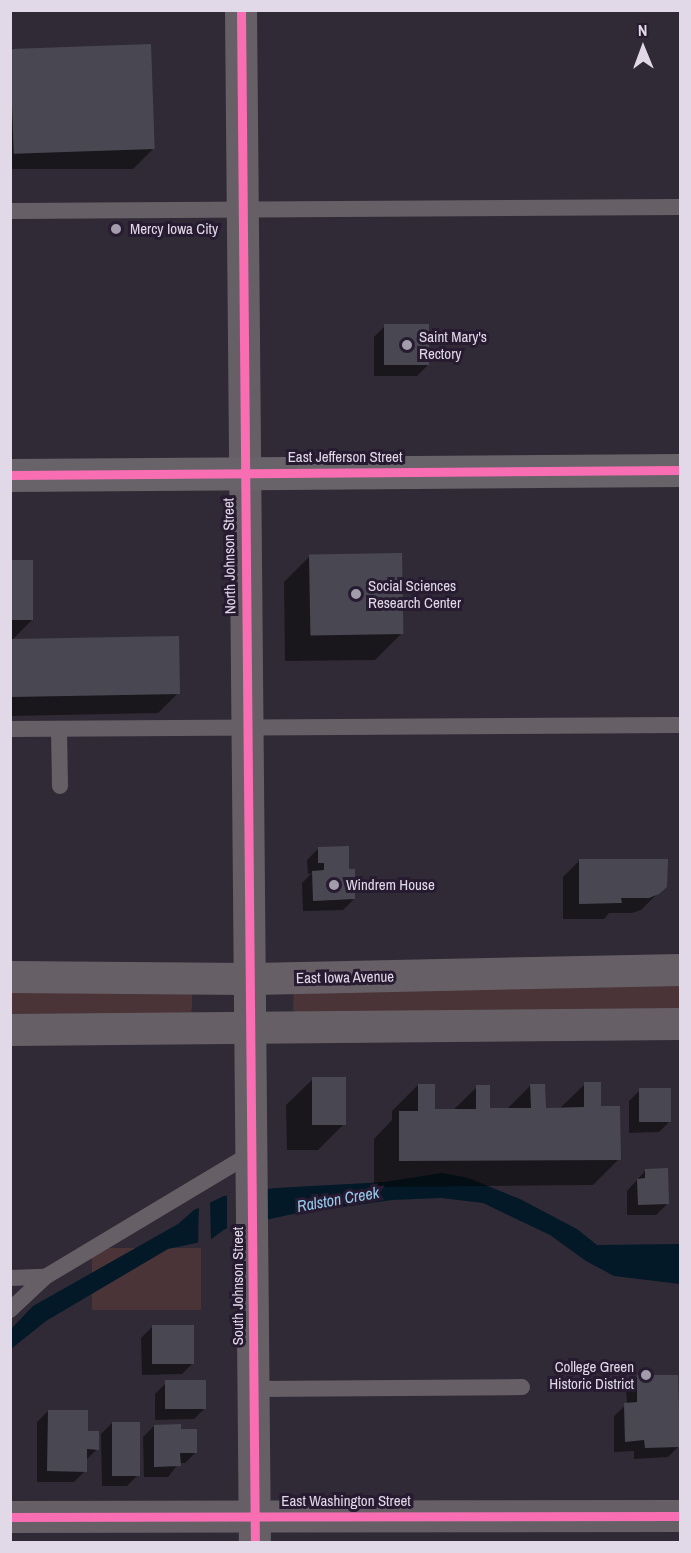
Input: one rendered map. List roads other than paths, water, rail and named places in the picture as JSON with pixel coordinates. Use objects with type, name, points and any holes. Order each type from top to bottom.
[{"type":"main road","name":"East Jefferson Street","points":[[10,475],[681,470]]},
{"type":"street","name":"North Johnson Street","points":[[241,10],[250,1029]]},
{"type":"street","name":"East Iowa Avenue","points":[[10,977],[249,979],[681,970]]},
{"type":"street","points":[[10,1030],[681,1024]]},
{"type":"street","name":"South Johnson Street","points":[[250,1029],[254,1529]]},
{"type":"street","name":"East Washington Street","points":[[10,1516],[254,1529],[681,1516]]},
{"type":"lane","points":[[10,211],[681,207]]},
{"type":"lane","points":[[10,729],[681,725]]},
{"type":"lane","points":[[59,729],[60,786]]},
{"type":"lane","points":[[10,1310],[45,1277],[252,1169]]},
{"type":"lane","points":[[10,1278],[45,1277]]},
{"type":"lane","points":[[254,1389],[522,1388]]},
{"type":"water","name":"Ralston Creek","points":[[442,1173],[468,1178],[520,1199],[577,1229],[597,1245],[680,1244],[680,1284],[614,1276],[586,1261],[550,1235],[483,1203],[441,1198],[392,1200],[293,1214],[225,1229],[210,1240],[168,1249],[46,1321],[11,1349],[11,1329],[33,1306],[178,1224],[194,1210],[224,1196],[275,1188],[385,1182]]},
{"type":"place","name":"Mercy Iowa City","points":[[116,229]]},
{"type":"place","name":"Saint Mary's Rectory","points":[[407,345]]},
{"type":"place","name":"Social Sciences Research Center","points":[[356,594]]},
{"type":"place","name":"Windrem House","points":[[334,885]]},
{"type":"place","name":"College Green Historic District","points":[[646,1375]]}]
